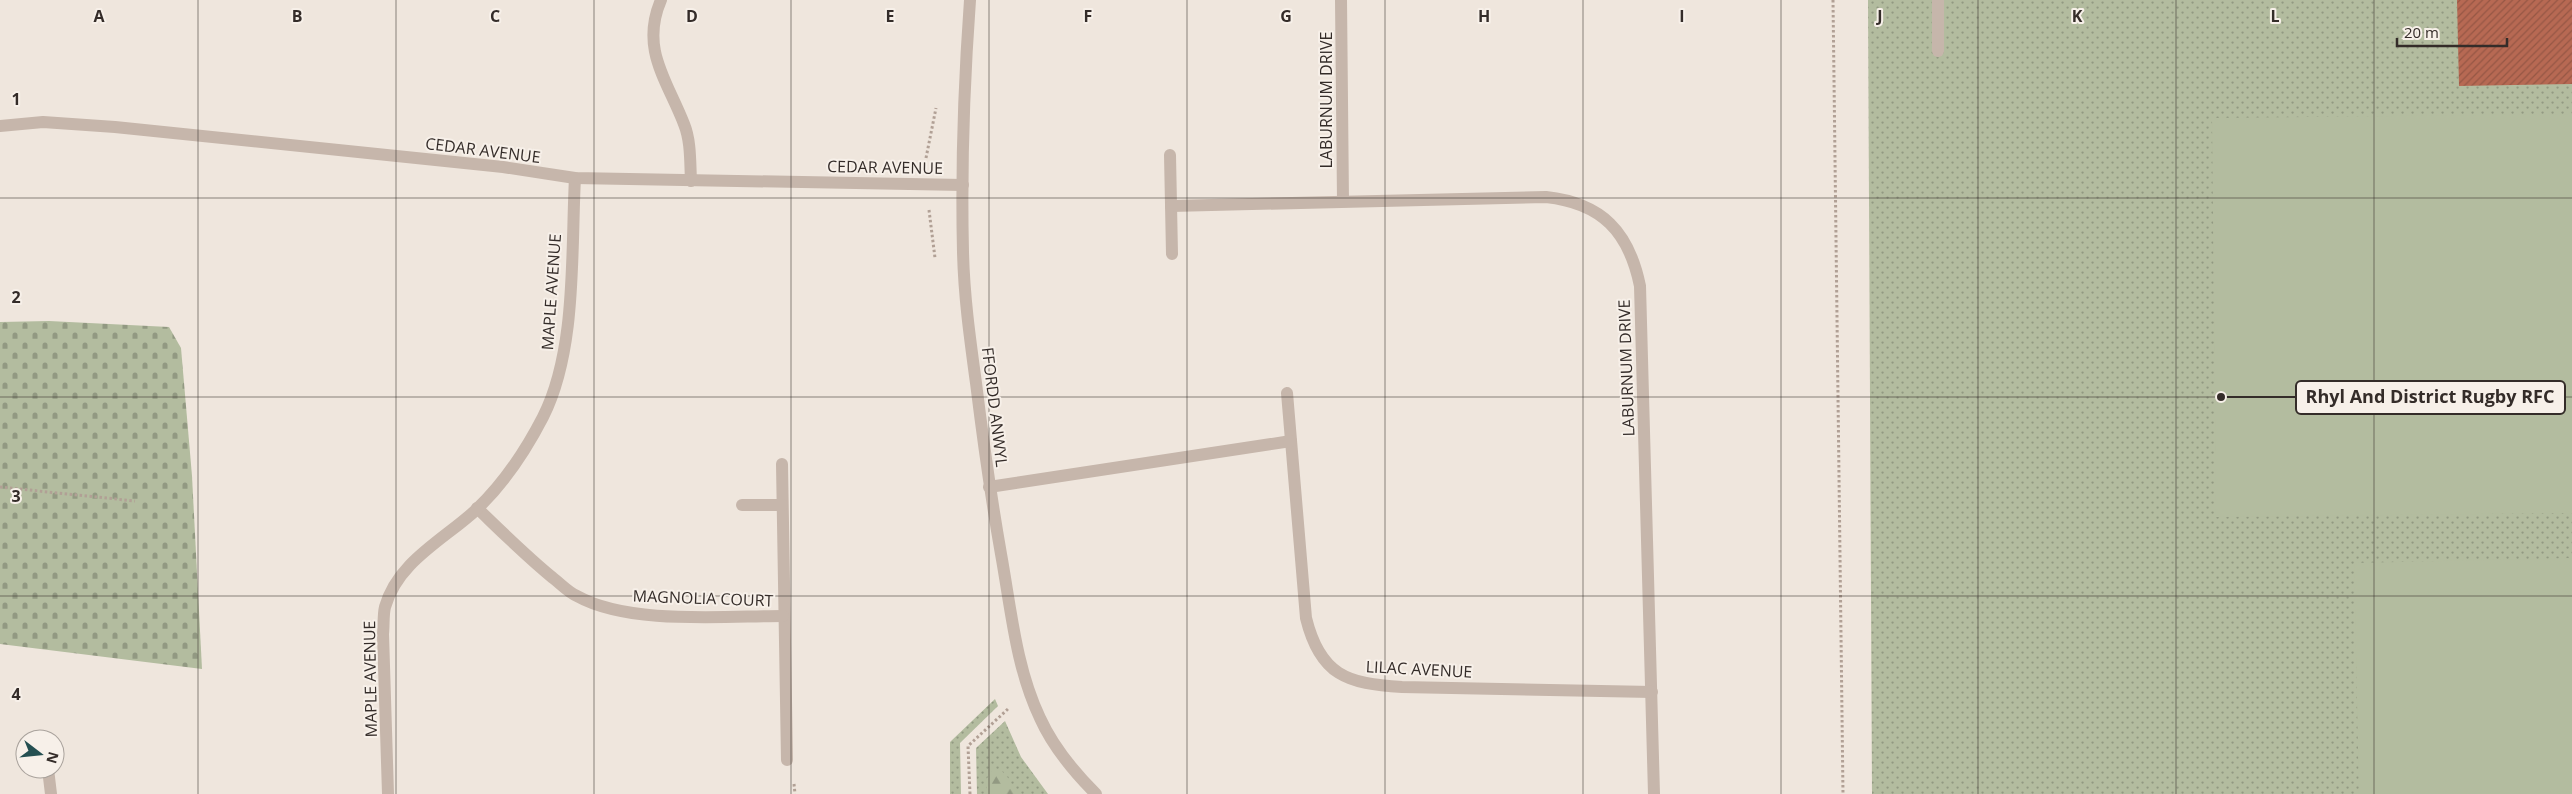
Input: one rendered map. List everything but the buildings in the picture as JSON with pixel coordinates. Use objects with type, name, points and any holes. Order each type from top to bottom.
[{"type":"street","points":[[661,0],[656,12],[653,44],[664,81],[685,124],[689,142],[691,181]]},
{"type":"street","name":"FFORDD ANWYL","points":[[970,0],[965,70],[963,252],[967,312],[989,487],[1017,644],[1029,691],[1040,719],[1058,750],[1081,780],[1096,794]]},
{"type":"street","name":"LABURNUM DRIVE","points":[[1341,0],[1343,201]]},
{"type":"street","points":[[1938,0],[1938,51]]},
{"type":"street","name":"CEDAR AVENUE","points":[[0,126],[43,122],[115,127],[503,167],[575,178],[963,185]]},
{"type":"street","points":[[1170,155],[1172,254]]},
{"type":"street","name":"MAPLE AVENUE","points":[[388,794],[383,634],[385,608],[393,588],[421,554],[477,508],[515,466],[544,416],[555,390],[567,337],[575,178]]},
{"type":"street","name":"LABURNUM DRIVE","points":[[1170,206],[1546,197],[1565,199],[1597,212],[1621,236],[1631,252],[1640,286],[1654,794]]},
{"type":"street","name":"LILAC AVENUE","points":[[1287,393],[1306,618],[1312,639],[1322,658],[1344,677],[1369,685],[1402,687],[1652,692]]},
{"type":"street","points":[[989,487],[1291,442]]},
{"type":"street","name":"MAGNOLIA COURT","points":[[782,464],[783,616],[787,760]]},
{"type":"street","points":[[742,505],[782,505]]},
{"type":"street","name":"MAGNOLIA COURT","points":[[477,508],[556,580],[576,596],[596,605],[620,612],[651,616],[783,616]]},
{"type":"street","points":[[49,779],[51,794]]},
{"type":"path","points":[[1833,0],[1843,794]]},
{"type":"path","points":[[921,183],[936,101]]},
{"type":"path","points":[[0,487],[135,501]]},
{"type":"path","points":[[970,794],[968,746],[1029,691]]},
{"type":"green space","points":[[1868,0],[2572,0],[2572,794],[1872,794]]},
{"type":"green space","points":[[2572,114],[2572,513],[2216,517],[2212,118]]},
{"type":"green space","points":[[49,321],[169,327],[181,348],[192,476],[202,669],[0,644],[0,322]]},
{"type":"green space","points":[[2572,558],[2572,794],[2359,794],[2354,563]]},
{"type":"green space","points":[[995,699],[998,706],[960,743],[961,794],[950,794],[950,742]]},
{"type":"green space","points":[[1005,721],[1021,757],[1048,794],[977,794],[976,748]]},
{"type":"green space","points":[[993,769],[1000,769],[1009,779],[1011,790],[1021,794],[987,794],[986,780]]},
{"type":"place","name":"Rhyl And District Rugby RFC","points":[[2221,397]]}]
